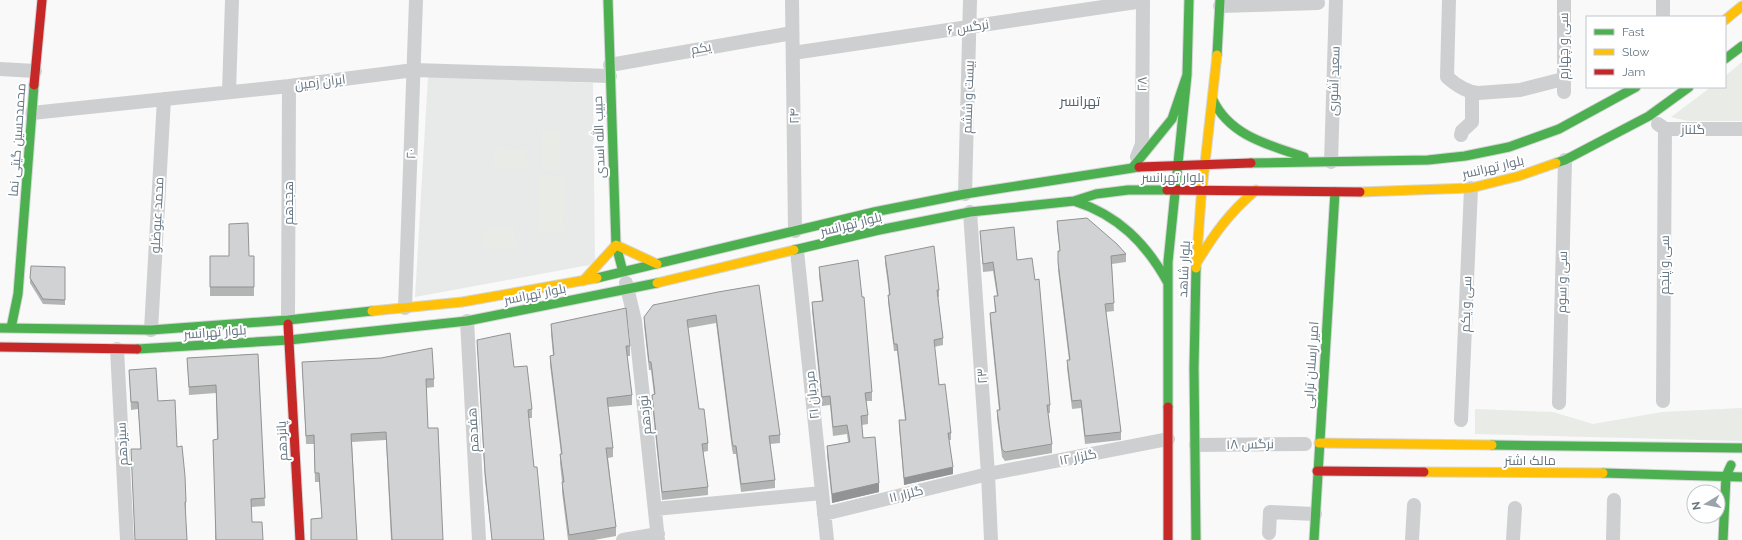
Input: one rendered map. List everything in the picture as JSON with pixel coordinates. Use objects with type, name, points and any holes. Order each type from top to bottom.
[{"type":"main road","name":"محمدحسین گیتی نما","points":[[11,328],[18,294],[35,71],[42,0]]},
{"type":"main road","name":"حبیب الله اسدی","points":[[608,0],[616,245],[623,272]]},
{"type":"main road","name":"بلوار شاهد","points":[[1168,540],[1168,283],[1172,262],[1176,190],[1187,75],[1189,0]]},
{"type":"main road","name":"بلوار شاهد","points":[[1196,540],[1193,264],[1213,100],[1220,3]]},
{"type":"main road","points":[[1726,19],[1742,6]]},
{"type":"main road","points":[[1726,58],[1742,46]]},
{"type":"main road","points":[[1133,166],[1172,119],[1187,75]]},
{"type":"main road","name":"بلوار تهرانسر","points":[[0,328],[151,330],[288,320],[462,302],[602,277],[874,212],[965,194],[1133,166],[1315,161],[1428,160],[1465,156],[1509,147],[1559,129],[1634,88]]},
{"type":"main road","name":"بلوار تهرانسر","points":[[0,347],[152,349],[289,340],[467,320],[646,286],[797,251],[879,230],[970,212],[1074,201],[1096,194],[1128,190],[1380,192],[1471,188],[1519,176],[1565,160],[1649,116],[1688,88]]},
{"type":"main road","points":[[1213,100],[1223,118],[1254,139],[1315,161]]},
{"type":"main road","points":[[1193,264],[1213,235],[1242,202],[1256,190]]},
{"type":"main road","name":"امیر ارسلان ترابی","points":[[1314,540],[1335,192]]},
{"type":"main road","points":[[1074,201],[1089,205],[1102,212],[1128,231],[1152,256],[1168,283]]},
{"type":"main road","points":[[583,281],[616,245],[657,264]]},
{"type":"main road","points":[[641,268],[635,274],[636,280],[639,284],[646,286]]},
{"type":"main road","points":[[602,277],[613,280],[615,286],[613,290],[605,294]]},
{"type":"main road","name":"پانزدهم","points":[[288,320],[300,540]]},
{"type":"main road","name":"مالک اشتر","points":[[1319,443],[1740,448]]},
{"type":"main road","points":[[1740,448],[1742,459]]},
{"type":"main road","points":[[1724,540],[1726,476],[1740,448]]},
{"type":"main road","name":"مالک اشتر","points":[[1318,471],[1616,473],[1742,477]]},
{"type":"street","points":[[228,92],[232,0]]},
{"type":"street","name":"۲۰","points":[[405,308],[416,0]]},
{"type":"street","name":"۲۴","points":[[792,0],[795,231]]},
{"type":"street","name":"بیست و ششم","points":[[965,194],[970,0]]},
{"type":"street","name":"نرگس ۶","points":[[793,53],[1143,0]]},
{"type":"street","name":"۲۸","points":[[1133,166],[1142,144],[1143,0]]},
{"type":"street","name":"سعید آشوری","points":[[1331,162],[1336,0]]},
{"type":"street","points":[[1450,0],[1447,77],[1472,92],[1472,122],[1462,131],[1461,135]]},
{"type":"street","name":"سی و چهارم","points":[[1472,92],[1478,93],[1563,86],[1564,0]]},
{"type":"street","points":[[1663,0],[1663,16]]},
{"type":"street","points":[[1220,3],[1318,3]]},
{"type":"street","name":"یکم","points":[[610,70],[792,33]]},
{"type":"street","points":[[0,69],[35,71]]},
{"type":"street","name":"ایران زمین","points":[[32,113],[289,86],[414,70],[610,70]]},
{"type":"street","name":"هجدهم","points":[[288,320],[289,86]]},
{"type":"street","name":"محمد عیوضلو","points":[[151,330],[164,99]]},
{"type":"street","name":"گلناز","points":[[1649,116],[1664,129],[1742,129]]},
{"type":"street","name":"سی و پنجم","points":[[1662,401],[1664,129]]},
{"type":"street","name":"سی و سوم","points":[[1559,403],[1565,160]]},
{"type":"street","name":"سی و یکم","points":[[1461,420],[1471,188]]},
{"type":"street","name":"۲۳","points":[[970,212],[988,474],[991,540]]},
{"type":"street","name":"۲۱ مردیان","points":[[797,251],[827,540]]},
{"type":"street","name":"نوزدهم","points":[[623,272],[635,321],[658,537]]},
{"type":"street","name":"هفدهم","points":[[467,320],[479,540]]},
{"type":"street","name":"سیزدهم","points":[[117,349],[126,540]]},
{"type":"street","name":"گلزار ۱۲","points":[[988,474],[1168,440]]},
{"type":"street","name":"نرگس ۱۸","points":[[1196,445],[1305,444]]},
{"type":"street","name":"گلزار ۱۱","points":[[824,514],[988,474]]},
{"type":"street","points":[[655,509],[822,493]]},
{"type":"street","points":[[1613,540],[1614,500]]},
{"type":"street","points":[[1412,540],[1414,505]]},
{"type":"street","points":[[1513,540],[1514,508]]},
{"type":"street","points":[[1269,533],[1270,512],[1315,514]]},
{"type":"street","points":[[623,540],[658,537]]},
{"type":"shaded area","points":[[1742,62],[1742,121],[1688,121],[1671,117],[1710,88],[1726,88],[1726,75]]},
{"type":"shaded area","points":[[428,76],[593,83],[595,264],[415,297]]},
{"type":"shaded area","points":[[542,130],[560,130],[560,170],[541,170]]},
{"type":"shaded area","points":[[494,149],[527,150],[527,168],[493,167]]},
{"type":"shaded area","points":[[540,175],[565,176],[563,233],[538,233]]},
{"type":"shaded area","points":[[514,227],[516,247],[483,249],[482,230]]},
{"type":"shaded area","points":[[1742,408],[1742,441],[1475,434],[1475,409],[1553,412],[1593,424],[1662,412]]},
{"type":"building","points":[[1087,218],[1117,244],[1126,254],[1111,256],[1114,303],[1105,304],[1121,432],[1085,436],[1081,400],[1072,401],[1067,360],[1070,360],[1058,262],[1058,251],[1060,251],[1057,221]]},
{"type":"building","points":[[248,223],[249,256],[254,256],[254,287],[210,287],[210,256],[229,256],[229,224]]},
{"type":"building","points":[[1014,227],[1017,260],[1032,258],[1035,280],[1039,279],[1050,405],[1047,405],[1052,444],[1005,452],[1002,449],[997,410],[1000,410],[990,313],[996,312],[994,296],[998,296],[993,262],[983,264],[980,231]]},
{"type":"building","points":[[934,246],[939,290],[937,290],[943,338],[934,340],[939,385],[945,384],[951,433],[948,433],[953,467],[904,478],[899,420],[906,420],[897,344],[894,344],[885,256]]},
{"type":"building","points":[[858,260],[862,297],[864,297],[872,392],[865,393],[868,415],[861,416],[863,438],[875,437],[879,483],[832,494],[827,446],[850,442],[847,425],[833,427],[830,396],[822,397],[812,302],[823,301],[819,267]]},
{"type":"building","points":[[31,266],[65,267],[65,300],[43,299],[30,278]]},
{"type":"building","points":[[759,285],[780,435],[769,436],[775,480],[741,484],[736,446],[733,446],[732,441],[716,315],[687,320],[699,409],[704,409],[708,443],[702,444],[708,487],[662,492],[652,395],[655,394],[651,362],[649,362],[644,317],[653,305]]},
{"type":"building","points":[[626,308],[630,346],[626,346],[632,395],[607,398],[613,448],[606,448],[616,527],[569,535],[562,482],[564,482],[560,454],[562,454],[550,356],[554,355],[551,324]]},
{"type":"building","points":[[510,333],[514,367],[527,366],[532,409],[528,410],[534,467],[537,467],[544,540],[492,540],[485,472],[477,340]]},
{"type":"building","points":[[432,348],[434,379],[426,379],[428,428],[438,428],[443,540],[392,540],[386,432],[351,434],[357,540],[311,540],[311,519],[322,518],[319,473],[315,473],[314,435],[306,436],[302,362],[381,358]]},
{"type":"building","points":[[258,354],[265,498],[251,499],[252,522],[262,522],[263,540],[216,540],[213,440],[218,439],[216,385],[189,387],[187,358]]},
{"type":"building","points":[[156,368],[158,401],[175,400],[177,447],[182,446],[185,476],[187,540],[135,540],[131,449],[141,449],[138,402],[131,402],[129,370]]},
{"type":"traffic: fast","points":[[608,0],[616,245],[623,272]]},
{"type":"traffic: fast","points":[[1168,407],[1168,262],[1187,75],[1189,0]]},
{"type":"traffic: fast","points":[[1217,55],[1220,0]]},
{"type":"traffic: fast","points":[[1726,58],[1742,46]]},
{"type":"traffic: fast","points":[[1133,167],[1172,119],[1187,75]]},
{"type":"traffic: fast","points":[[11,328],[18,294],[34,85]]},
{"type":"traffic: fast","points":[[1251,163],[1428,160],[1465,156],[1509,147],[1559,129],[1634,88]]},
{"type":"traffic: fast","points":[[1556,163],[1565,160],[1649,116],[1688,88]]},
{"type":"traffic: fast","points":[[1213,100],[1220,112],[1240,131],[1264,143],[1304,157]]},
{"type":"traffic: fast","points":[[597,278],[874,212],[965,194],[1139,167]]},
{"type":"traffic: fast","points":[[794,250],[879,230],[970,212],[1074,201],[1096,194],[1128,190],[1167,190]]},
{"type":"traffic: fast","points":[[1314,540],[1335,192]]},
{"type":"traffic: fast","points":[[1074,201],[1104,214],[1129,232],[1150,255],[1168,283]]},
{"type":"traffic: fast","points":[[1196,268],[1194,368],[1196,540]]},
{"type":"traffic: fast","points":[[137,349],[289,340],[467,321],[657,283]]},
{"type":"traffic: fast","points":[[0,328],[151,330],[288,320],[372,311]]},
{"type":"traffic: fast","points":[[1492,445],[1742,448]]},
{"type":"traffic: fast","points":[[1723,540],[1726,476],[1731,465]]},
{"type":"traffic: fast","points":[[1603,473],[1742,477]]},
{"type":"traffic: slow","points":[[1726,19],[1742,6]]},
{"type":"traffic: slow","points":[[1196,268],[1201,199],[1217,55]]},
{"type":"traffic: slow","points":[[1360,192],[1471,188],[1519,176],[1556,163]]},
{"type":"traffic: slow","points":[[1196,264],[1223,224],[1256,190]]},
{"type":"traffic: slow","points":[[583,281],[616,245],[657,264]]},
{"type":"traffic: slow","points":[[657,283],[794,250]]},
{"type":"traffic: slow","points":[[372,311],[462,302],[597,278]]},
{"type":"traffic: slow","points":[[1319,443],[1492,445]]},
{"type":"traffic: slow","points":[[1424,472],[1603,473]]},
{"type":"traffic: jam","points":[[34,85],[42,0]]},
{"type":"traffic: jam","points":[[1139,167],[1251,163]]},
{"type":"traffic: jam","points":[[1167,190],[1360,192]]},
{"type":"traffic: jam","points":[[288,324],[300,540]]},
{"type":"traffic: jam","points":[[0,347],[137,349]]},
{"type":"traffic: jam","points":[[1168,407],[1168,540]]},
{"type":"traffic: jam","points":[[1317,471],[1424,472]]},
{"type":"district","name":"تهرانسر","points":[[1080,101]]}]
